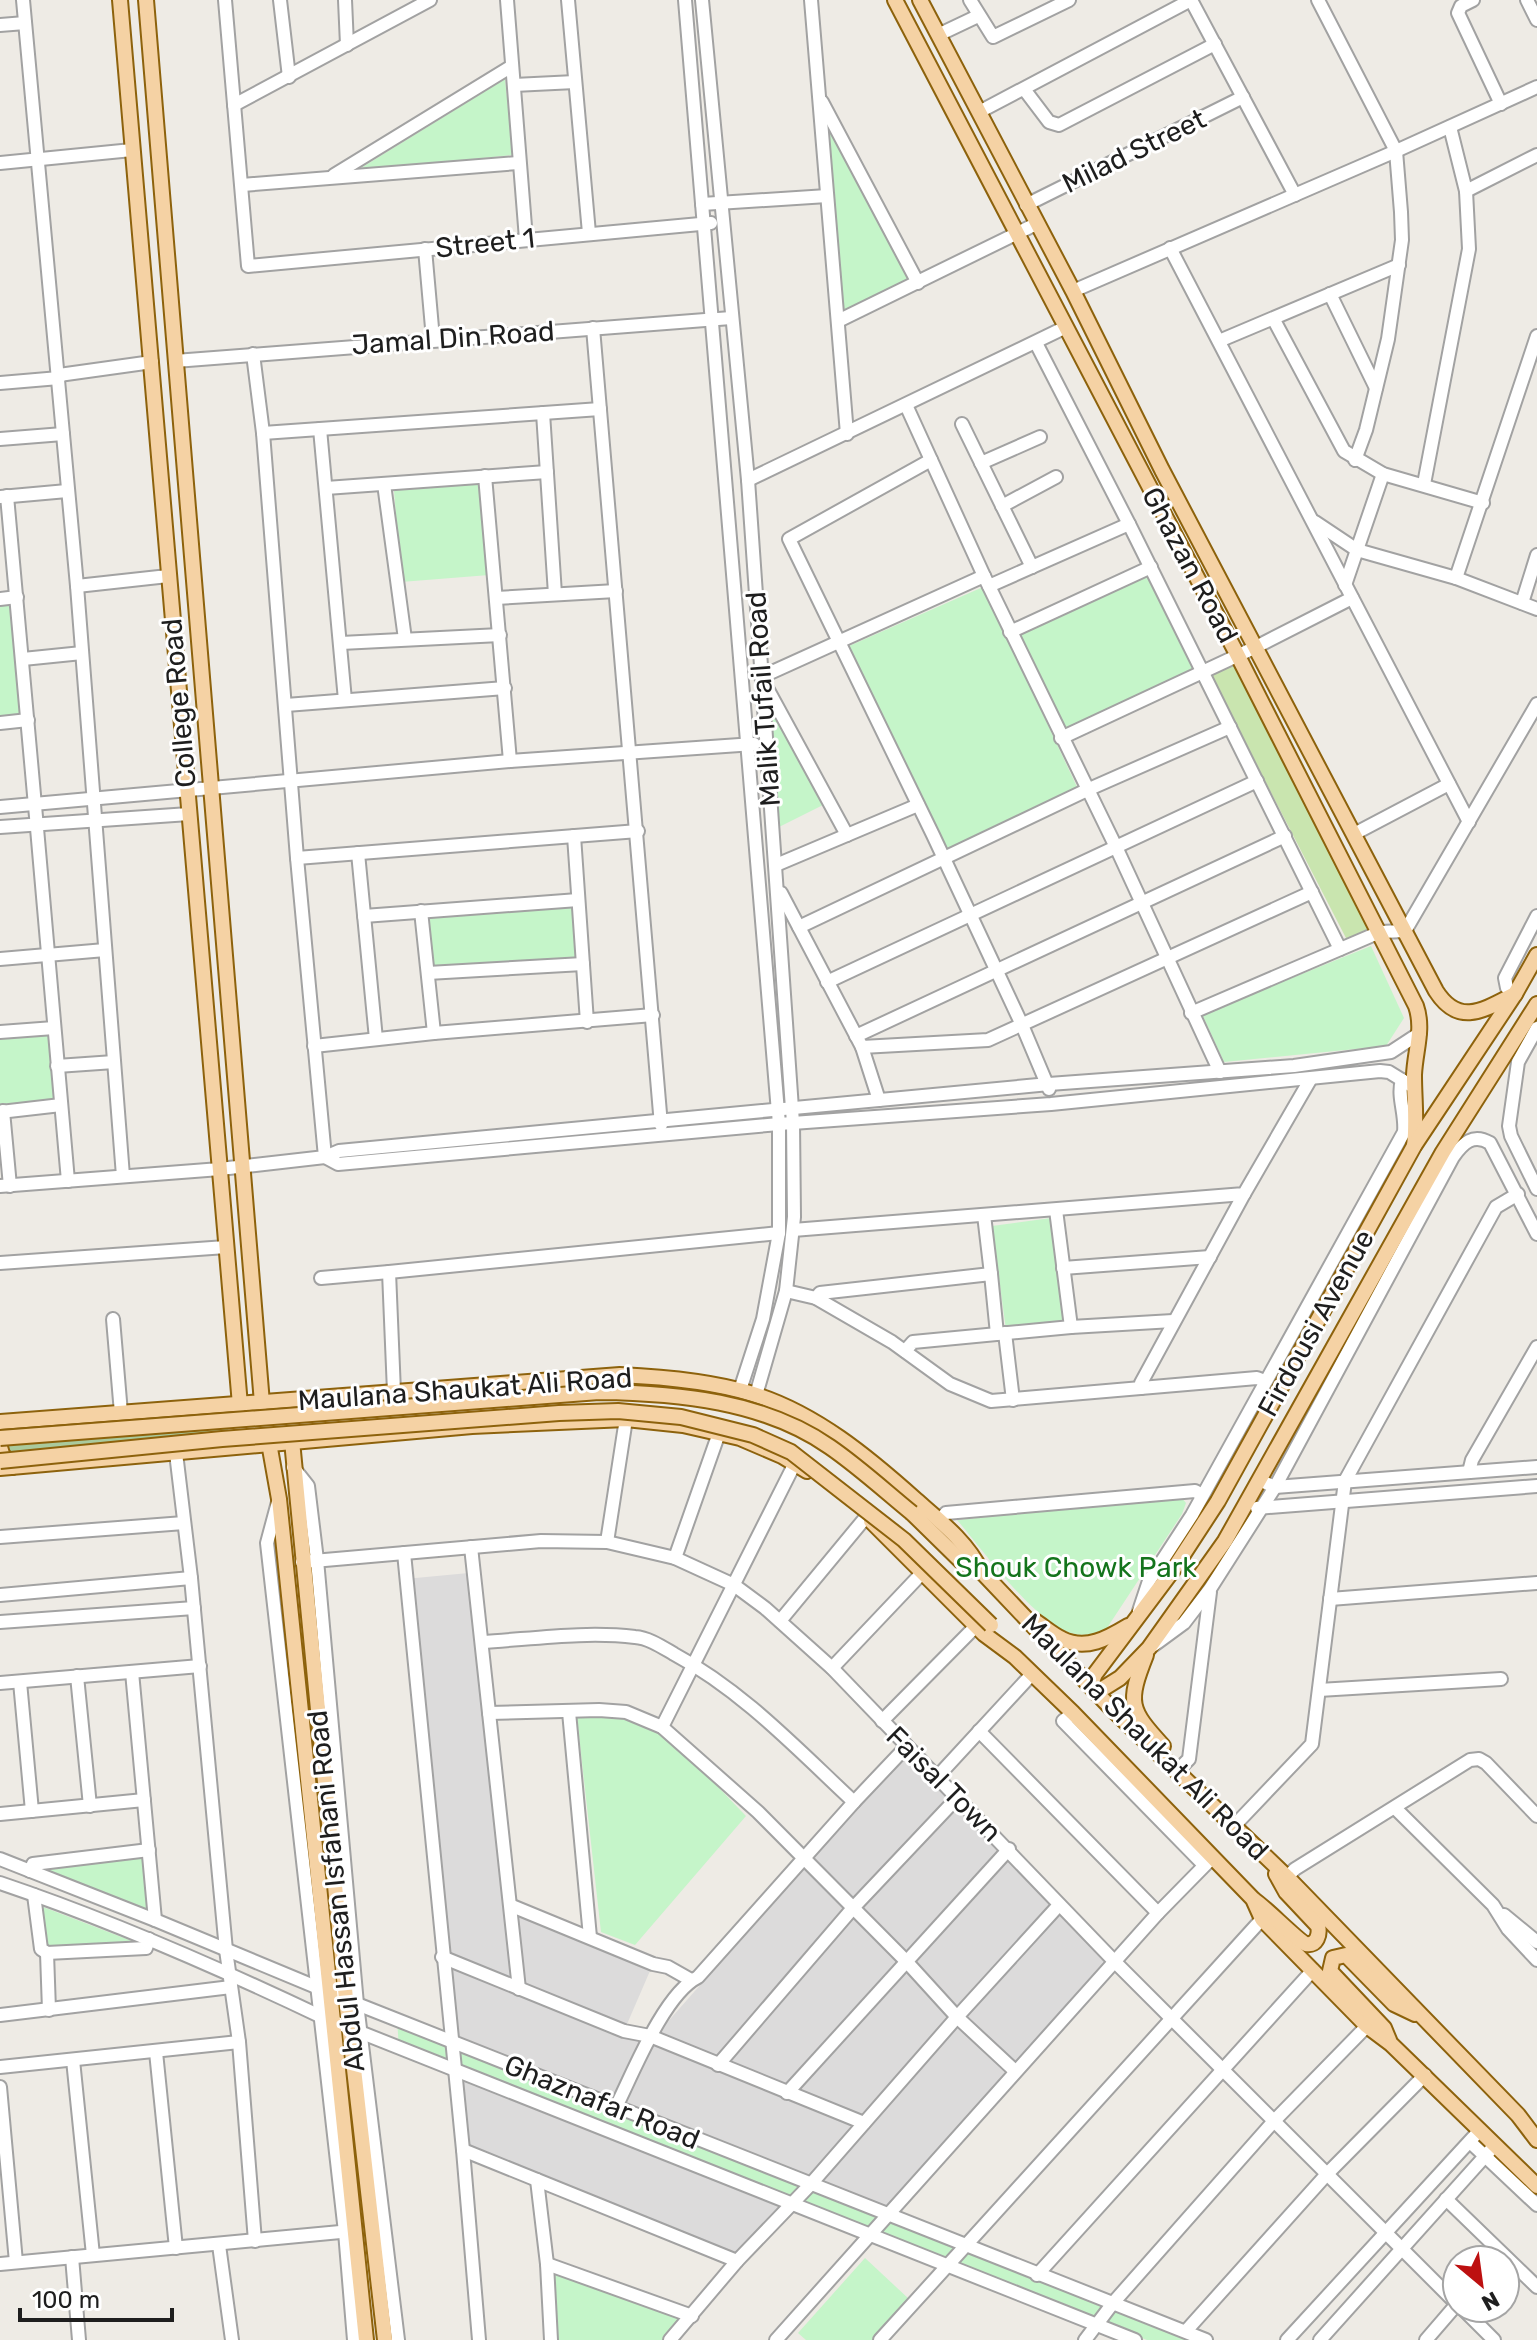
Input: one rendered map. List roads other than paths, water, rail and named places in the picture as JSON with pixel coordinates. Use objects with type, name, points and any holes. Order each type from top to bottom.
[{"type":"main road","name":"College Road","points":[[120,0],[240,1405]]},
{"type":"main road","name":"College Road","points":[[146,0],[262,1403]]},
{"type":"main road","name":"Ghazan Road","points":[[895,0],[1237,654],[1416,1006],[1420,1033],[1409,1084],[1417,1117],[1414,1146]]},
{"type":"main road","name":"Ghazan Road","points":[[920,0],[1073,291],[1162,470],[1436,991],[1450,1009],[1458,1012],[1473,1012],[1515,994]]},
{"type":"main road","points":[[147,309],[170,308]]},
{"type":"main road","name":"Firdousi Avenue","points":[[1537,955],[1515,994],[1414,1146],[1218,1501],[1136,1622],[1095,1674],[1093,1689],[1120,1678],[1149,1648],[1254,1507],[1259,1480],[1291,1422],[1448,1154],[1523,1040],[1537,1004]]},
{"type":"main road","name":"Maulana Shaukat Ali Road","points":[[0,1422],[620,1375],[740,1390],[801,1414],[863,1455],[972,1553],[981,1571],[1093,1689],[1287,1877],[1518,2115],[1537,2140]]},
{"type":"main road","points":[[569,1421],[551,1409],[547,1399],[549,1392],[570,1378]]},
{"type":"main road","points":[[506,1384],[521,1396],[525,1405],[515,1425]]},
{"type":"main road","points":[[1280,1387],[1281,1397],[1268,1428],[1275,1434],[1291,1422]]},
{"type":"main road","points":[[0,1438],[599,1392],[656,1394],[735,1406],[781,1420],[828,1445],[912,1513],[961,1561],[981,1571]]},
{"type":"main road","points":[[20,1421],[3,1437],[0,1446],[4,1465],[222,1439],[559,1413],[618,1411],[681,1417],[753,1435],[791,1452],[904,1540],[983,1626]]},
{"type":"main road","name":"Maulana Shaukat Ali Road","points":[[4,1465],[292,1441],[626,1419],[683,1425],[740,1438],[795,1463],[866,1517],[1073,1713],[1209,1861],[1253,1899],[1262,1919],[1367,2026],[1425,2075],[1531,2186]]},
{"type":"main road","name":"Abdul Hassan Isfahani Road","points":[[292,1441],[293,1467],[310,1561],[385,2340]]},
{"type":"main road","name":"Abdul Hassan Isfahani Road","points":[[269,1443],[279,1499],[327,2019],[350,2231],[366,2340]]},
{"type":"main road","points":[[1018,1611],[1059,1639],[1080,1644],[1100,1641],[1136,1622]]},
{"type":"main road","points":[[1149,1648],[1134,1687],[1135,1709],[1139,1721],[1165,1748],[1178,1770]]},
{"type":"main road","points":[[1253,1899],[1302,1942],[1311,1944],[1319,1937],[1318,1926],[1286,1892],[1265,1856]]},
{"type":"main road","points":[[1391,2044],[1384,2028],[1330,1971],[1333,1958],[1346,1955],[1394,2004],[1424,2018]]},
{"type":"main road","points":[[1518,2115],[1537,2130]]},
{"type":"street","points":[[23,0],[77,586],[123,1176]]},
{"type":"street","points":[[225,0],[242,185],[518,163]]},
{"type":"street","points":[[280,0],[289,77]]},
{"type":"street","points":[[345,0],[347,45]]},
{"type":"street","points":[[234,105],[430,0]]},
{"type":"street","points":[[507,0],[526,239]]},
{"type":"street","points":[[568,0],[589,233]]},
{"type":"street","name":"Malik Tufail Road","points":[[685,0],[779,1124],[779,1233],[763,1319],[740,1390]]},
{"type":"street","name":"Malik Tufail Road","points":[[702,0],[748,480],[793,1123],[793,1230],[786,1291],[756,1395]]},
{"type":"street","points":[[811,0],[847,434]]},
{"type":"street","points":[[970,0],[993,37],[1069,0]]},
{"type":"street","points":[[979,112],[1191,0],[1295,195]]},
{"type":"street","points":[[1318,0],[1396,151],[1401,212],[1399,265],[1388,339],[1355,460]]},
{"type":"street","points":[[1473,0],[1458,9],[1458,13],[1501,104]]},
{"type":"street","points":[[1527,0],[1537,20]]},
{"type":"street","points":[[938,35],[978,16]]},
{"type":"street","points":[[0,25],[25,23]]},
{"type":"street","points":[[1024,89],[1049,122],[1059,125],[1215,44]]},
{"type":"street","points":[[333,176],[512,66]]},
{"type":"street","points":[[514,85],[575,82]]},
{"type":"street","points":[[1073,291],[1537,87]]},
{"type":"street","points":[[819,97],[918,283]]},
{"type":"street","name":"Milad Street","points":[[1026,205],[1243,97]]},
{"type":"street","points":[[1424,484],[1469,249],[1466,191],[1450,127]]},
{"type":"street","points":[[0,163],[132,150]]},
{"type":"street","points":[[1466,191],[1537,155]]},
{"type":"street","name":"Street 1","points":[[242,185],[248,266],[722,222]]},
{"type":"street","points":[[702,204],[827,196]]},
{"type":"street","points":[[838,321],[1036,224]]},
{"type":"street","points":[[1170,248],[1469,822]]},
{"type":"street","points":[[425,249],[433,339]]},
{"type":"street","points":[[1219,341],[1399,265]]},
{"type":"street","points":[[1330,294],[1376,389]]},
{"type":"street","name":"Jamal Din Road","points":[[175,361],[731,318]]},
{"type":"street","points":[[1274,320],[1344,451],[1383,474],[1483,503]]},
{"type":"street","points":[[748,480],[1066,327]]},
{"type":"street","points":[[593,328],[638,831],[661,1136]]},
{"type":"street","points":[[1456,578],[1537,336]]},
{"type":"street","points":[[1036,343],[1203,670],[1340,949]]},
{"type":"street","points":[[253,354],[263,433],[325,1157]]},
{"type":"street","points":[[0,375],[0,383],[152,362]]},
{"type":"street","points":[[906,405],[1010,632],[1116,847],[1220,1072]]},
{"type":"street","points":[[263,433],[600,409]]},
{"type":"street","points":[[543,413],[555,594]]},
{"type":"street","points":[[962,424],[1032,567]]},
{"type":"street","points":[[320,429],[345,700]]},
{"type":"street","points":[[0,439],[63,434]]},
{"type":"street","points":[[981,463],[1040,437]]},
{"type":"street","points":[[931,460],[789,539],[997,971],[1049,1084],[1051,1104]]},
{"type":"street","points":[[326,488],[547,472]]},
{"type":"street","points":[[1345,585],[1383,474]]},
{"type":"street","points":[[485,476],[510,761]]},
{"type":"street","points":[[1002,506],[1056,477]]},
{"type":"street","points":[[384,484],[405,639]]},
{"type":"street","points":[[67,491],[3,496],[23,659],[68,1181]]},
{"type":"street","points":[[1313,521],[1357,550],[1456,578],[1537,609]]},
{"type":"street","points":[[847,835],[761,677],[986,581],[1032,567],[1129,524]]},
{"type":"street","points":[[1522,603],[1537,555]]},
{"type":"street","points":[[1010,632],[1151,567]]},
{"type":"street","points":[[77,586],[168,576]]},
{"type":"street","points":[[496,598],[616,591]]},
{"type":"street","points":[[0,599],[17,597]]},
{"type":"street","points":[[1061,738],[1256,647],[1352,598]]},
{"type":"street","points":[[341,643],[500,635]]},
{"type":"street","points":[[23,659],[82,653]]},
{"type":"street","points":[[286,705],[505,688]]},
{"type":"street","points":[[1191,1013],[1380,932],[1405,931],[1537,704]]},
{"type":"street","points":[[0,723],[28,720]]},
{"type":"street","points":[[799,927],[1087,790],[1230,727]]},
{"type":"street","points":[[0,807],[510,761],[765,743]]},
{"type":"street","points":[[827,982],[1257,781]]},
{"type":"street","points":[[1354,834],[1449,784]]},
{"type":"street","points":[[776,865],[918,805]]},
{"type":"street","points":[[0,827],[189,814]]},
{"type":"street","points":[[297,858],[638,831]]},
{"type":"street","points":[[574,836],[587,1022]]},
{"type":"street","points":[[859,1042],[997,971],[1285,836]]},
{"type":"street","points":[[358,853],[376,1039]]},
{"type":"street","points":[[778,887],[859,1042],[879,1100]]},
{"type":"street","points":[[859,1042],[988,1040],[1312,892]]},
{"type":"street","points":[[364,916],[578,900]]},
{"type":"street","points":[[421,911],[434,1033]]},
{"type":"street","points":[[1515,994],[1507,988],[1505,978],[1537,916]]},
{"type":"street","points":[[0,959],[105,950]]},
{"type":"street","points":[[428,973],[583,964]]},
{"type":"street","points":[[314,1046],[653,1015]]},
{"type":"street","points":[[0,1032],[54,1028]]},
{"type":"street","points":[[1537,1028],[1523,1040],[1509,1126],[1537,1189]]},
{"type":"street","points":[[61,1105],[2,1111],[5,1186],[220,1169],[325,1157],[339,1151],[660,1119],[1220,1072],[1381,1054],[1398,1049],[1420,1033]]},
{"type":"street","points":[[57,1066],[114,1062]]},
{"type":"street","points":[[325,1157],[338,1164],[779,1124],[1051,1104],[1389,1072],[1409,1084],[1400,1089],[1404,1132],[1202,1495],[1149,1581],[1136,1622]]},
{"type":"street","points":[[1141,1388],[1173,1321],[1310,1080]]},
{"type":"street","points":[[1149,1648],[1184,1623],[1210,1589],[1254,1507],[1275,1487],[1448,1154],[1470,1139],[1485,1139],[1495,1149],[1537,1234]]},
{"type":"street","points":[[793,1230],[1244,1194]]},
{"type":"street","points":[[1234,1826],[1312,1744],[1345,1481],[1496,1207],[1518,1194]]},
{"type":"street","points":[[1056,1210],[1071,1327]]},
{"type":"street","points":[[984,1215],[1013,1400]]},
{"type":"street","points":[[321,1278],[779,1233]]},
{"type":"street","points":[[0,1263],[226,1247]]},
{"type":"street","points":[[1063,1268],[1210,1257]]},
{"type":"street","points":[[389,1272],[394,1392]]},
{"type":"street","points":[[816,1298],[820,1293],[991,1274]]},
{"type":"street","points":[[786,1291],[816,1298],[905,1351],[950,1384],[991,1401],[1257,1378],[1265,1381]]},
{"type":"street","points":[[113,1319],[121,1413]]},
{"type":"street","points":[[905,1351],[913,1342],[1173,1321]]},
{"type":"street","points":[[1469,1472],[1472,1460],[1537,1347]]},
{"type":"street","points":[[607,1542],[626,1419]]},
{"type":"street","points":[[675,1558],[719,1433]]},
{"type":"street","points":[[176,1453],[200,1666],[226,1950],[239,2042],[255,2241]]},
{"type":"street","points":[[662,1727],[795,1463]]},
{"type":"street","points":[[1259,1480],[1275,1487],[1537,1467]]},
{"type":"street","points":[[1254,1507],[1537,1486]]},
{"type":"street","points":[[939,1521],[946,1513],[1195,1491],[1202,1495]]},
{"type":"street","points":[[780,1621],[866,1517]]},
{"type":"street","points":[[0,1537],[184,1523]]},
{"type":"street","name":"Faisal Town","points":[[310,1561],[541,1541],[607,1542],[675,1558],[734,1585],[832,1668],[1009,1849],[1059,1905],[1441,2289]]},
{"type":"street","points":[[471,1547],[519,1989]]},
{"type":"street","points":[[404,1553],[479,2340]]},
{"type":"street","points":[[832,1668],[923,1572]]},
{"type":"street","points":[[0,1595],[191,1578]]},
{"type":"street","points":[[1330,1599],[1537,1583]]},
{"type":"street","points":[[1178,1770],[1189,1759],[1210,1589]]},
{"type":"street","points":[[0,1622],[194,1608]]},
{"type":"street","points":[[882,1721],[983,1626]]},
{"type":"street","points":[[482,1642],[596,1635],[638,1637],[656,1643],[692,1663],[743,1699],[854,1802]]},
{"type":"street","points":[[0,1683],[200,1666]]},
{"type":"street","points":[[132,1672],[155,1920]]},
{"type":"street","points":[[938,1776],[1032,1674]]},
{"type":"street","points":[[77,1676],[90,1806]]},
{"type":"street","points":[[1319,1690],[1501,1679]]},
{"type":"street","points":[[20,1682],[32,1811]]},
{"type":"street","points":[[569,1712],[590,1937]]},
{"type":"street","points":[[489,1713],[626,1712],[662,1727],[758,1812],[906,1961],[957,2017],[1015,2071]]},
{"type":"street","points":[[979,1731],[1158,1913]]},
{"type":"street","points":[[616,2107],[650,2036],[683,1986],[698,1977],[907,1746]]},
{"type":"street","points":[[1287,1877],[1295,1869],[1470,1760],[1479,1759],[1537,1816]]},
{"type":"street","points":[[718,2065],[853,1908],[957,1798]]},
{"type":"street","points":[[0,1814],[144,1800]]},
{"type":"street","points":[[1395,1808],[1493,1905],[1537,1942]]},
{"type":"street","points":[[787,2093],[1009,1849]]},
{"type":"street","points":[[30,1871],[33,1864],[149,1850]]},
{"type":"street","name":"Ghaznafar Road","points":[[0,1859],[885,2215],[1206,2340]]},
{"type":"street","points":[[796,2340],[781,2335],[1114,1961],[1209,1861]]},
{"type":"street","name":"Ghaznafar Road","points":[[0,1883],[149,1939],[327,2019],[453,2070],[1135,2340]]},
{"type":"street","points":[[34,1895],[41,1949],[47,1953],[146,1948],[149,1939]]},
{"type":"street","points":[[670,2340],[737,2261],[810,2185],[1059,1905]]},
{"type":"street","points":[[1493,1905],[1508,1929],[1537,1960]]},
{"type":"street","points":[[512,1906],[653,1964],[668,1967],[691,1980]]},
{"type":"street","points":[[880,2340],[1262,1919]]},
{"type":"street","points":[[47,1953],[49,2010]]},
{"type":"street","points":[[442,1957],[624,2031],[650,2036],[864,2123]]},
{"type":"street","points":[[1037,2275],[1313,1970]]},
{"type":"street","points":[[0,2015],[231,1987]]},
{"type":"street","points":[[1085,2340],[1113,2303],[1274,2121],[1367,2026]]},
{"type":"street","points":[[355,2030],[398,2340]]},
{"type":"street","points":[[0,2067],[239,2042]]},
{"type":"street","points":[[156,2052],[176,2248]]},
{"type":"street","points":[[73,2060],[93,2255]]},
{"type":"street","points":[[1186,2331],[1327,2174],[1425,2075]]},
{"type":"street","points":[[0,2087],[16,2262]]},
{"type":"street","points":[[1287,2340],[1480,2130]]},
{"type":"street","points":[[1470,2142],[1484,2157],[1531,2186],[1537,2205]]},
{"type":"street","points":[[1320,2340],[1495,2145]]},
{"type":"street","points":[[463,2150],[737,2261]]},
{"type":"street","points":[[537,2180],[547,2264],[551,2340]]},
{"type":"street","points":[[1446,2199],[1537,2287]]},
{"type":"street","points":[[0,2264],[350,2231],[354,2340]]},
{"type":"street","points":[[219,2245],[232,2340]]},
{"type":"street","points":[[72,2257],[79,2340]]},
{"type":"street","points":[[547,2264],[692,2316]]},
{"type":"street","points":[[1426,2340],[1441,2323]]},
{"type":"street","points":[[1478,2324],[1494,2340]]},
{"type":"park label","name":"Shouk Chowk Park","points":[[1076,1567]]}]
